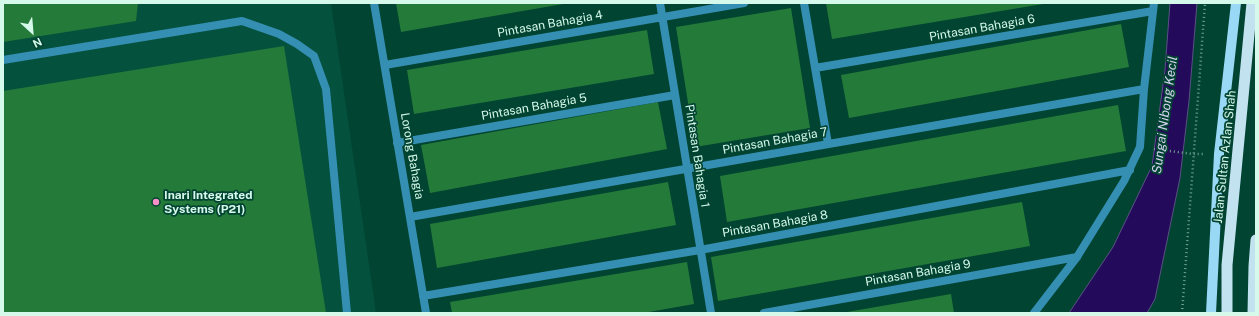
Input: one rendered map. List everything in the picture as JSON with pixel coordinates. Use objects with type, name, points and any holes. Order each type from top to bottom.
[{"type":"highway","name":"Jalan Sultan Azlan Shah","points":[[1227,313],[1227,265],[1252,3]]},
{"type":"highway","points":[[1253,313],[1256,240]]},
{"type":"main road","name":"Jalan Sultan Azlan Shah","points":[[1211,313],[1219,154],[1236,3]]},
{"type":"main road","points":[[1207,313],[1212,294]]},
{"type":"street","name":"Lorong Bahagia","points":[[374,3],[426,313]]},
{"type":"street","name":"Pintasan Bahagia 1","points":[[660,3],[711,313]]},
{"type":"street","name":"Pintasan Bahagia 4","points":[[385,65],[744,3]]},
{"type":"street","points":[[804,3],[828,144]]},
{"type":"street","points":[[1034,313],[1077,258],[1130,170],[1140,147],[1144,89],[1153,7]]},
{"type":"street","name":"Pintasan Bahagia 6","points":[[815,68],[1153,7]]},
{"type":"street","points":[[3,60],[242,21],[279,34],[314,56],[326,89],[347,313]]},
{"type":"street","name":"Pintasan Bahagia 7","points":[[410,217],[1144,89]]},
{"type":"street","name":"Pintasan Bahagia 5","points":[[397,143],[675,95]]},
{"type":"street","name":"Pintasan Bahagia 8","points":[[423,296],[700,250],[1130,170]]},
{"type":"street","name":"Pintasan Bahagia 9","points":[[764,313],[1077,258]]},
{"type":"path","points":[[1182,313],[1205,3]]},
{"type":"path","points":[[1152,149],[1193,154]]},
{"type":"shaded area","name":"Inari Integrated Systems (P21)","points":[[3,3],[331,3],[376,313],[3,313]]},
{"type":"water","name":"Sungai Nibong Kecil","points":[[1170,3],[1197,3],[1189,101],[1180,178],[1155,299],[1147,313],[1069,313],[1113,247],[1152,166],[1165,70]]},
{"type":"building","points":[[3,3],[138,3],[136,21],[3,42]]},
{"type":"building","points":[[396,3],[563,3],[563,4],[401,32]]},
{"type":"building","points":[[826,3],[1043,3],[1043,4],[832,39]]},
{"type":"building","points":[[791,8],[810,128],[695,147],[676,27]]},
{"type":"building","points":[[1121,24],[1129,67],[849,118],[841,75]]},
{"type":"building","points":[[647,30],[654,74],[414,114],[407,70]]},
{"type":"building","name":"Inari Integrated Systems (P21)","points":[[284,46],[326,313],[3,313],[3,91]]},
{"type":"building","points":[[658,102],[667,149],[430,193],[421,145]]},
{"type":"building","points":[[1118,105],[1126,151],[727,222],[720,176]]},
{"type":"building","points":[[668,182],[676,225],[437,268],[430,224]]},
{"type":"building","points":[[1022,202],[1030,246],[718,301],[711,257]]},
{"type":"building","points":[[687,262],[694,304],[643,313],[452,313],[450,302]]},
{"type":"building","points":[[951,294],[954,313],[847,312]]},
{"type":"place","name":"Inari Integrated Systems (P21)","points":[[156,202]]}]
